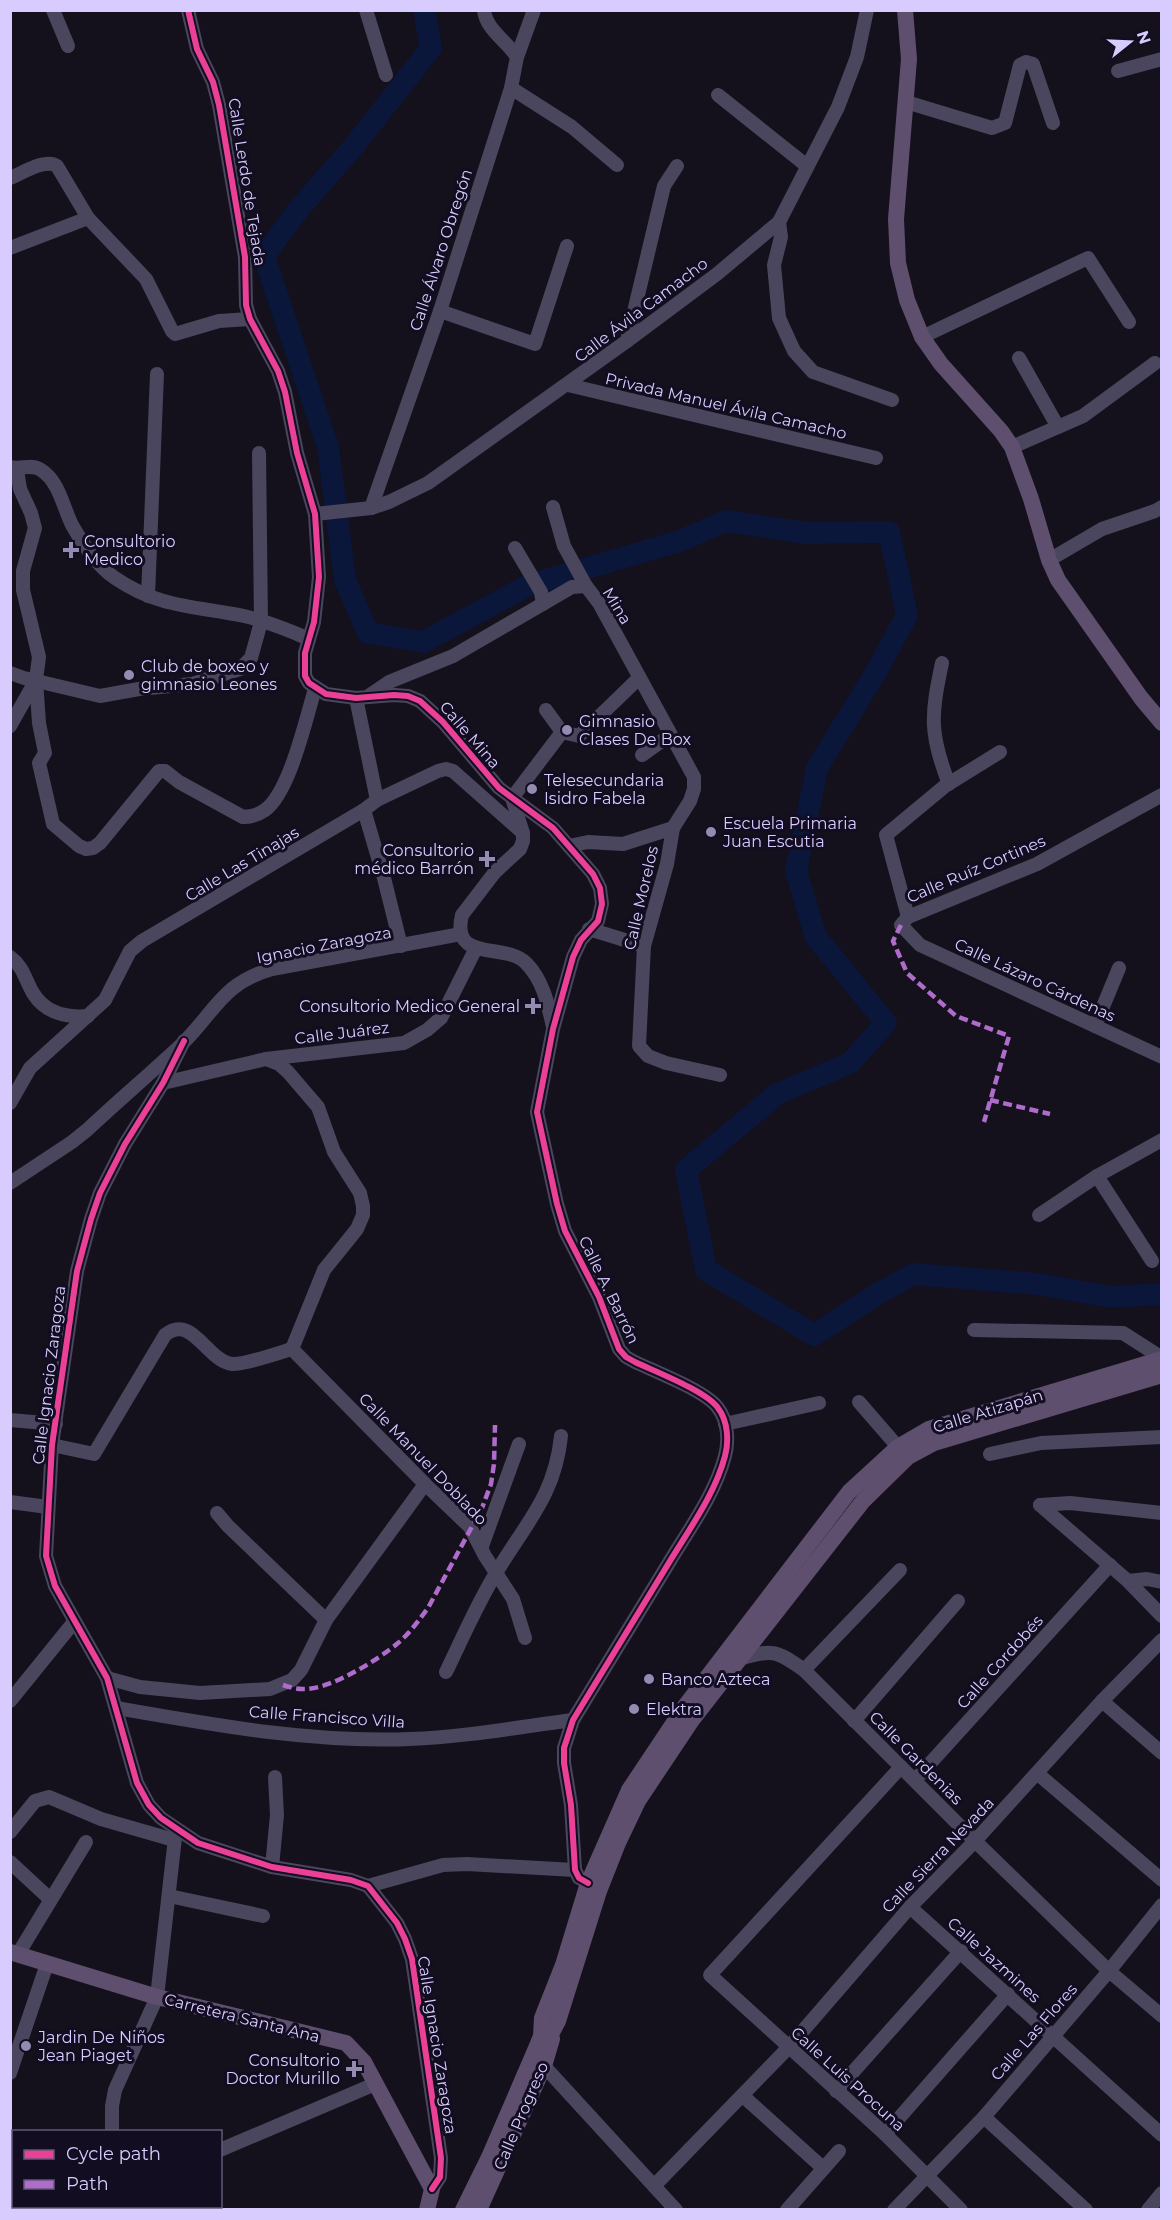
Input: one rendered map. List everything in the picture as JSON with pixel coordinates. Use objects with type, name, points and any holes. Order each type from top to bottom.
[{"type":"main road","points":[[905,10],[909,59],[896,219],[898,263],[907,300],[922,337],[941,364],[1001,431],[1012,447],[1048,560],[1058,579],[1161,723]]},
{"type":"main road","name":"Calle Atizapán","points":[[734,1653],[849,1492],[898,1447],[929,1429],[1161,1359]]},
{"type":"main road","name":"Calle Atizapán","points":[[734,1653],[863,1501],[908,1456],[934,1443],[1161,1375]]},
{"type":"main road","points":[[470,2210],[497,2158],[548,2039],[550,2019],[563,1965],[588,1883],[629,1790],[685,1706],[734,1653]]},
{"type":"main road","points":[[463,2210],[550,2019],[618,1843],[638,1800],[693,1720],[734,1653]]},
{"type":"main road","name":"Carretera Santa Ana","points":[[14,1953],[157,1997],[346,2043],[360,2055],[432,2189]]},
{"type":"main road","points":[[452,2210],[482,2151],[522,2057],[550,2019]]},
{"type":"main road","name":"Calle Progreso","points":[[479,2210],[544,2066],[550,2019]]},
{"type":"main road","name":"Calle Ignacio Zaragoza","points":[[427,2210],[432,2189]]},
{"type":"street","points":[[53,10],[68,46]]},
{"type":"street","name":"Calle Lerdo de Tejada","points":[[188,10],[197,50],[213,82],[219,105],[245,257],[245,294],[250,319],[278,371],[285,392],[297,453],[315,514],[319,577],[314,622],[309,639]]},
{"type":"street","points":[[366,10],[386,75]]},
{"type":"street","points":[[484,10],[484,19],[510,46],[517,57]]},
{"type":"street","name":"Calle Álvaro Obregón","points":[[371,508],[440,310],[511,88],[517,57],[534,10]]},
{"type":"street","name":"Calle Ávila Camacho","points":[[315,514],[371,508],[428,483],[567,385],[717,274],[778,222],[838,107],[857,57],[867,10]]},
{"type":"street","points":[[1118,70],[1161,59]]},
{"type":"street","points":[[906,102],[992,128],[1005,123],[1020,65],[1026,62],[1033,64],[1053,123]]},
{"type":"street","points":[[511,88],[572,127],[617,165]]},
{"type":"street","points":[[718,95],[807,166]]},
{"type":"street","points":[[10,178],[46,163],[57,166],[88,218],[146,279],[175,334],[219,321],[250,319]]},
{"type":"street","points":[[627,341],[664,186],[677,166]]},
{"type":"street","points":[[10,248],[88,218]]},
{"type":"street","points":[[778,222],[781,237],[786,245],[783,266],[783,304],[779,318],[794,351],[813,372],[892,400]]},
{"type":"street","points":[[440,310],[535,344],[567,246]]},
{"type":"street","points":[[922,337],[1088,258],[1129,322]]},
{"type":"street","points":[[1019,358],[1058,427]]},
{"type":"street","points":[[1012,447],[1083,416],[1155,363]]},
{"type":"street","points":[[148,596],[157,374]]},
{"type":"street","name":"Privada Manuel Ávila Camacho","points":[[567,385],[876,458]]},
{"type":"street","points":[[10,673],[100,696],[205,681],[245,666],[255,650],[261,622],[259,453]]},
{"type":"street","points":[[34,466],[46,474],[56,488],[72,524],[96,562],[112,576],[148,596],[171,605],[246,617],[309,639],[305,653],[305,676],[315,688],[291,769],[267,809],[253,817],[243,817],[179,782],[165,771],[159,771],[100,843],[93,848],[86,849],[79,846],[53,824],[39,763],[45,753],[39,723],[36,680],[39,657],[22,579],[35,528],[20,489],[18,476],[13,468],[34,466]]},
{"type":"street","points":[[553,507],[564,546],[584,582]]},
{"type":"street","points":[[1048,560],[1102,529],[1161,507]]},
{"type":"street","points":[[515,548],[542,598]]},
{"type":"street","name":"Mina","points":[[362,697],[389,682],[453,656],[542,598],[584,582],[599,603],[694,777],[694,789],[690,801],[673,828]]},
{"type":"street","points":[[942,663],[932,723],[941,763],[949,784]]},
{"type":"street","points":[[546,710],[562,732],[579,735],[639,678]]},
{"type":"street","points":[[10,726],[36,680]]},
{"type":"street","name":"Calle Mina","points":[[315,688],[326,694],[362,697],[394,694],[420,701],[443,722],[499,788],[553,828],[569,846]]},
{"type":"street","points":[[362,697],[377,800]]},
{"type":"street","points":[[553,1029],[546,997],[536,975],[526,963],[519,957],[476,948],[465,941],[461,934],[460,924],[462,915],[495,872],[520,849],[523,833],[512,798],[562,732]]},
{"type":"street","points":[[642,755],[670,735]]},
{"type":"street","points":[[904,921],[886,835],[949,784],[1000,752]]},
{"type":"street","name":"Calle Las Tinajas","points":[[10,1103],[30,1068],[105,1000],[130,951],[142,941],[364,810],[377,800],[446,769],[453,771],[523,833]]},
{"type":"street","name":"Calle Ruíz Cortines","points":[[904,921],[1037,864],[1161,795]]},
{"type":"street","points":[[364,810],[401,946]]},
{"type":"street","name":"Calle Morelos","points":[[569,846],[588,842],[623,844],[673,828],[667,864],[645,946],[639,1046],[648,1056],[720,1075]]},
{"type":"street","name":"Calle A. Barrón","points":[[569,846],[593,874],[600,888],[602,904],[598,921],[581,940],[573,957],[553,1029],[537,1112],[557,1204],[565,1231],[603,1303],[619,1349],[636,1362],[698,1392],[718,1407],[725,1424]]},
{"type":"street","name":"Calle Lázaro Cárdenas","points":[[904,921],[920,945],[1161,1057]]},
{"type":"street","points":[[589,929],[645,946]]},
{"type":"street","name":"Ignacio Zaragoza","points":[[184,1041],[224,995],[243,980],[258,973],[461,934]]},
{"type":"street","name":"Calle Juárez","points":[[163,1083],[266,1059],[404,1043],[427,1030],[441,1018],[476,948]]},
{"type":"street","points":[[10,957],[19,963],[33,993],[50,1009],[71,1017],[87,1016]]},
{"type":"street","points":[[1095,1026],[1119,968]]},
{"type":"street","points":[[10,1183],[72,1142],[184,1041]]},
{"type":"street","name":"Calle Ignacio Zaragoza","points":[[184,1041],[163,1083],[100,1193],[77,1271],[52,1445],[46,1556],[55,1586],[108,1678],[137,1782],[149,1805],[175,1834],[272,1867],[351,1880],[368,1886],[396,1923],[412,1959],[441,2158],[440,2177],[432,2189]]},
{"type":"street","points":[[52,1445],[94,1454],[165,1335],[172,1330],[178,1328],[190,1332],[223,1362],[234,1365],[292,1349],[324,1270],[351,1239],[360,1222],[363,1206],[360,1193],[353,1180],[339,1162],[318,1107],[288,1072],[279,1064],[266,1059]]},
{"type":"street","points":[[1039,1215],[1097,1176],[1161,1140]]},
{"type":"street","points":[[1097,1176],[1152,1261]]},
{"type":"street","points":[[974,1330],[1123,1333],[1161,1359]]},
{"type":"street","name":"Calle Manuel Doblado","points":[[292,1349],[470,1527],[482,1546],[485,1556],[513,1599],[525,1638]]},
{"type":"street","points":[[588,1883],[579,1878],[576,1870],[571,1805],[564,1763],[564,1748],[573,1720],[701,1510],[724,1458],[727,1447],[725,1424],[819,1402]]},
{"type":"street","points":[[859,1402],[898,1447]]},
{"type":"street","points":[[10,1420],[56,1424]]},
{"type":"street","points":[[446,1672],[496,1572],[532,1519],[549,1488],[559,1457],[561,1436]]},
{"type":"street","points":[[990,1454],[1041,1443],[1161,1437]]},
{"type":"street","points":[[482,1546],[519,1444]]},
{"type":"street","points":[[108,1678],[140,1687],[200,1693],[270,1689],[283,1685],[296,1675],[326,1620],[425,1484]]},
{"type":"street","points":[[10,1502],[48,1507]]},
{"type":"street","points":[[1161,1513],[1070,1503],[1040,1505],[1128,1581],[1161,1616]]},
{"type":"street","points":[[217,1513],[326,1620]]},
{"type":"street","name":"Calle Cordobés","points":[[915,1780],[1110,1565]]},
{"type":"street","points":[[804,1670],[900,1570]]},
{"type":"street","points":[[1128,1581],[1147,1579],[1161,1582]]},
{"type":"street","points":[[854,1721],[958,1601]]},
{"type":"street","points":[[10,1701],[74,1622]]},
{"type":"street","name":"Calle Sierra Nevada","points":[[654,2186],[788,2048],[910,1907],[1038,1774],[1102,1701],[1161,1640]]},
{"type":"street","name":"Calle Gardenias","points":[[734,1653],[773,1652],[783,1655],[804,1670],[1109,1971],[1161,2016]]},
{"type":"street","points":[[1102,1701],[1161,1753]]},
{"type":"street","name":"Calle Francisco Villa","points":[[116,1708],[221,1727],[336,1738],[410,1739],[573,1720]]},
{"type":"street","name":"Calle Luis Procuna","points":[[901,1767],[710,1975],[885,2134],[961,2210]]},
{"type":"street","points":[[1038,1774],[1161,1880]]},
{"type":"street","points":[[272,1867],[277,1815],[275,1777]]},
{"type":"street","points":[[10,1832],[35,1801],[49,1797],[100,1819],[175,1834],[157,1997],[115,2090],[112,2130]]},
{"type":"street","points":[[14,1953],[86,1842]]},
{"type":"street","points":[[10,1862],[50,1899]]},
{"type":"street","points":[[368,1886],[443,1865],[467,1864],[576,1870]]},
{"type":"street","points":[[169,1896],[263,1916]]},
{"type":"street","name":"Calle Las Flores","points":[[894,2210],[984,2117],[1109,1971],[1161,1905]]},
{"type":"street","name":"Calle Jazmines","points":[[910,1907],[1161,2135]]},
{"type":"street","points":[[836,2091],[961,1952]]},
{"type":"street","points":[[10,2073],[47,1964]]},
{"type":"street","points":[[885,2134],[1008,1994]]},
{"type":"street","points":[[544,2066],[676,2210]]},
{"type":"street","points":[[222,2149],[375,2084]]},
{"type":"street","points":[[743,2096],[823,2168]]},
{"type":"street","points":[[984,2117],[1086,2210]]},
{"type":"street","points":[[787,2210],[839,2151]]},
{"type":"street","points":[[1148,2210],[1161,2195]]},
{"type":"waterway","points":[[424,10],[431,48],[354,146],[298,210],[264,256],[328,447],[345,580],[368,633],[423,642],[529,585],[680,541],[726,521],[807,533],[889,532],[907,615],[875,674],[817,768],[796,871],[816,937],[886,1023],[850,1063],[777,1094],[686,1170],[706,1270],[814,1335],[879,1293],[914,1274],[1038,1284],[1110,1297],[1162,1294]]},
{"type":"marked path","points":[[901,925],[893,941],[907,973],[956,1016],[1009,1036],[984,1122]]},
{"type":"marked path","points":[[990,1100],[1050,1114]]},
{"type":"marked path","points":[[283,1685],[302,1689],[339,1680],[366,1666],[389,1650],[414,1626],[428,1608],[482,1508],[491,1484],[495,1425]]},
{"type":"cycle path","points":[[188,10],[197,49],[213,82],[219,105],[245,257],[246,305],[250,319],[278,371],[285,392],[297,453],[315,514],[319,577],[314,622],[305,653],[305,676],[309,683],[326,694],[356,698],[408,696],[420,701],[443,722],[499,788],[553,828],[593,874],[600,888],[602,904],[598,921],[581,940],[573,957],[553,1029],[537,1112],[557,1204],[565,1231],[599,1297],[619,1349],[635,1362],[703,1395],[718,1408],[726,1425],[725,1456],[715,1484],[694,1523],[573,1720],[564,1748],[564,1763],[571,1805],[575,1870],[579,1878],[588,1883]]},
{"type":"cycle path","points":[[184,1041],[163,1083],[125,1144],[100,1193],[77,1271],[52,1445],[46,1556],[55,1586],[107,1678],[137,1783],[149,1805],[161,1818],[198,1843],[272,1867],[351,1880],[368,1886],[397,1923],[412,1959],[441,2158],[440,2177],[432,2189]]},
{"type":"place","name":"Consultorio Medico","points":[[71,550]]},
{"type":"place","name":"Club de boxeo y gimnasio Leones","points":[[129,675]]},
{"type":"place","name":"Gimnasio Clases De Box","points":[[567,730]]},
{"type":"place","name":"Telesecundaria Isidro Fabela","points":[[532,789]]},
{"type":"place","name":"Escuela Primaria Juan Escutia","points":[[711,832]]},
{"type":"place","name":"Consultorio médico Barrón","points":[[487,859]]},
{"type":"place","name":"Consultorio Medico General","points":[[533,1006]]},
{"type":"place","name":"Banco Azteca","points":[[649,1679]]},
{"type":"place","name":"Elektra","points":[[634,1709]]},
{"type":"place","name":"Jardin De Niños Jean Piaget","points":[[26,2046]]},
{"type":"place","name":"Consultorio Doctor Murillo","points":[[354,2069]]}]
